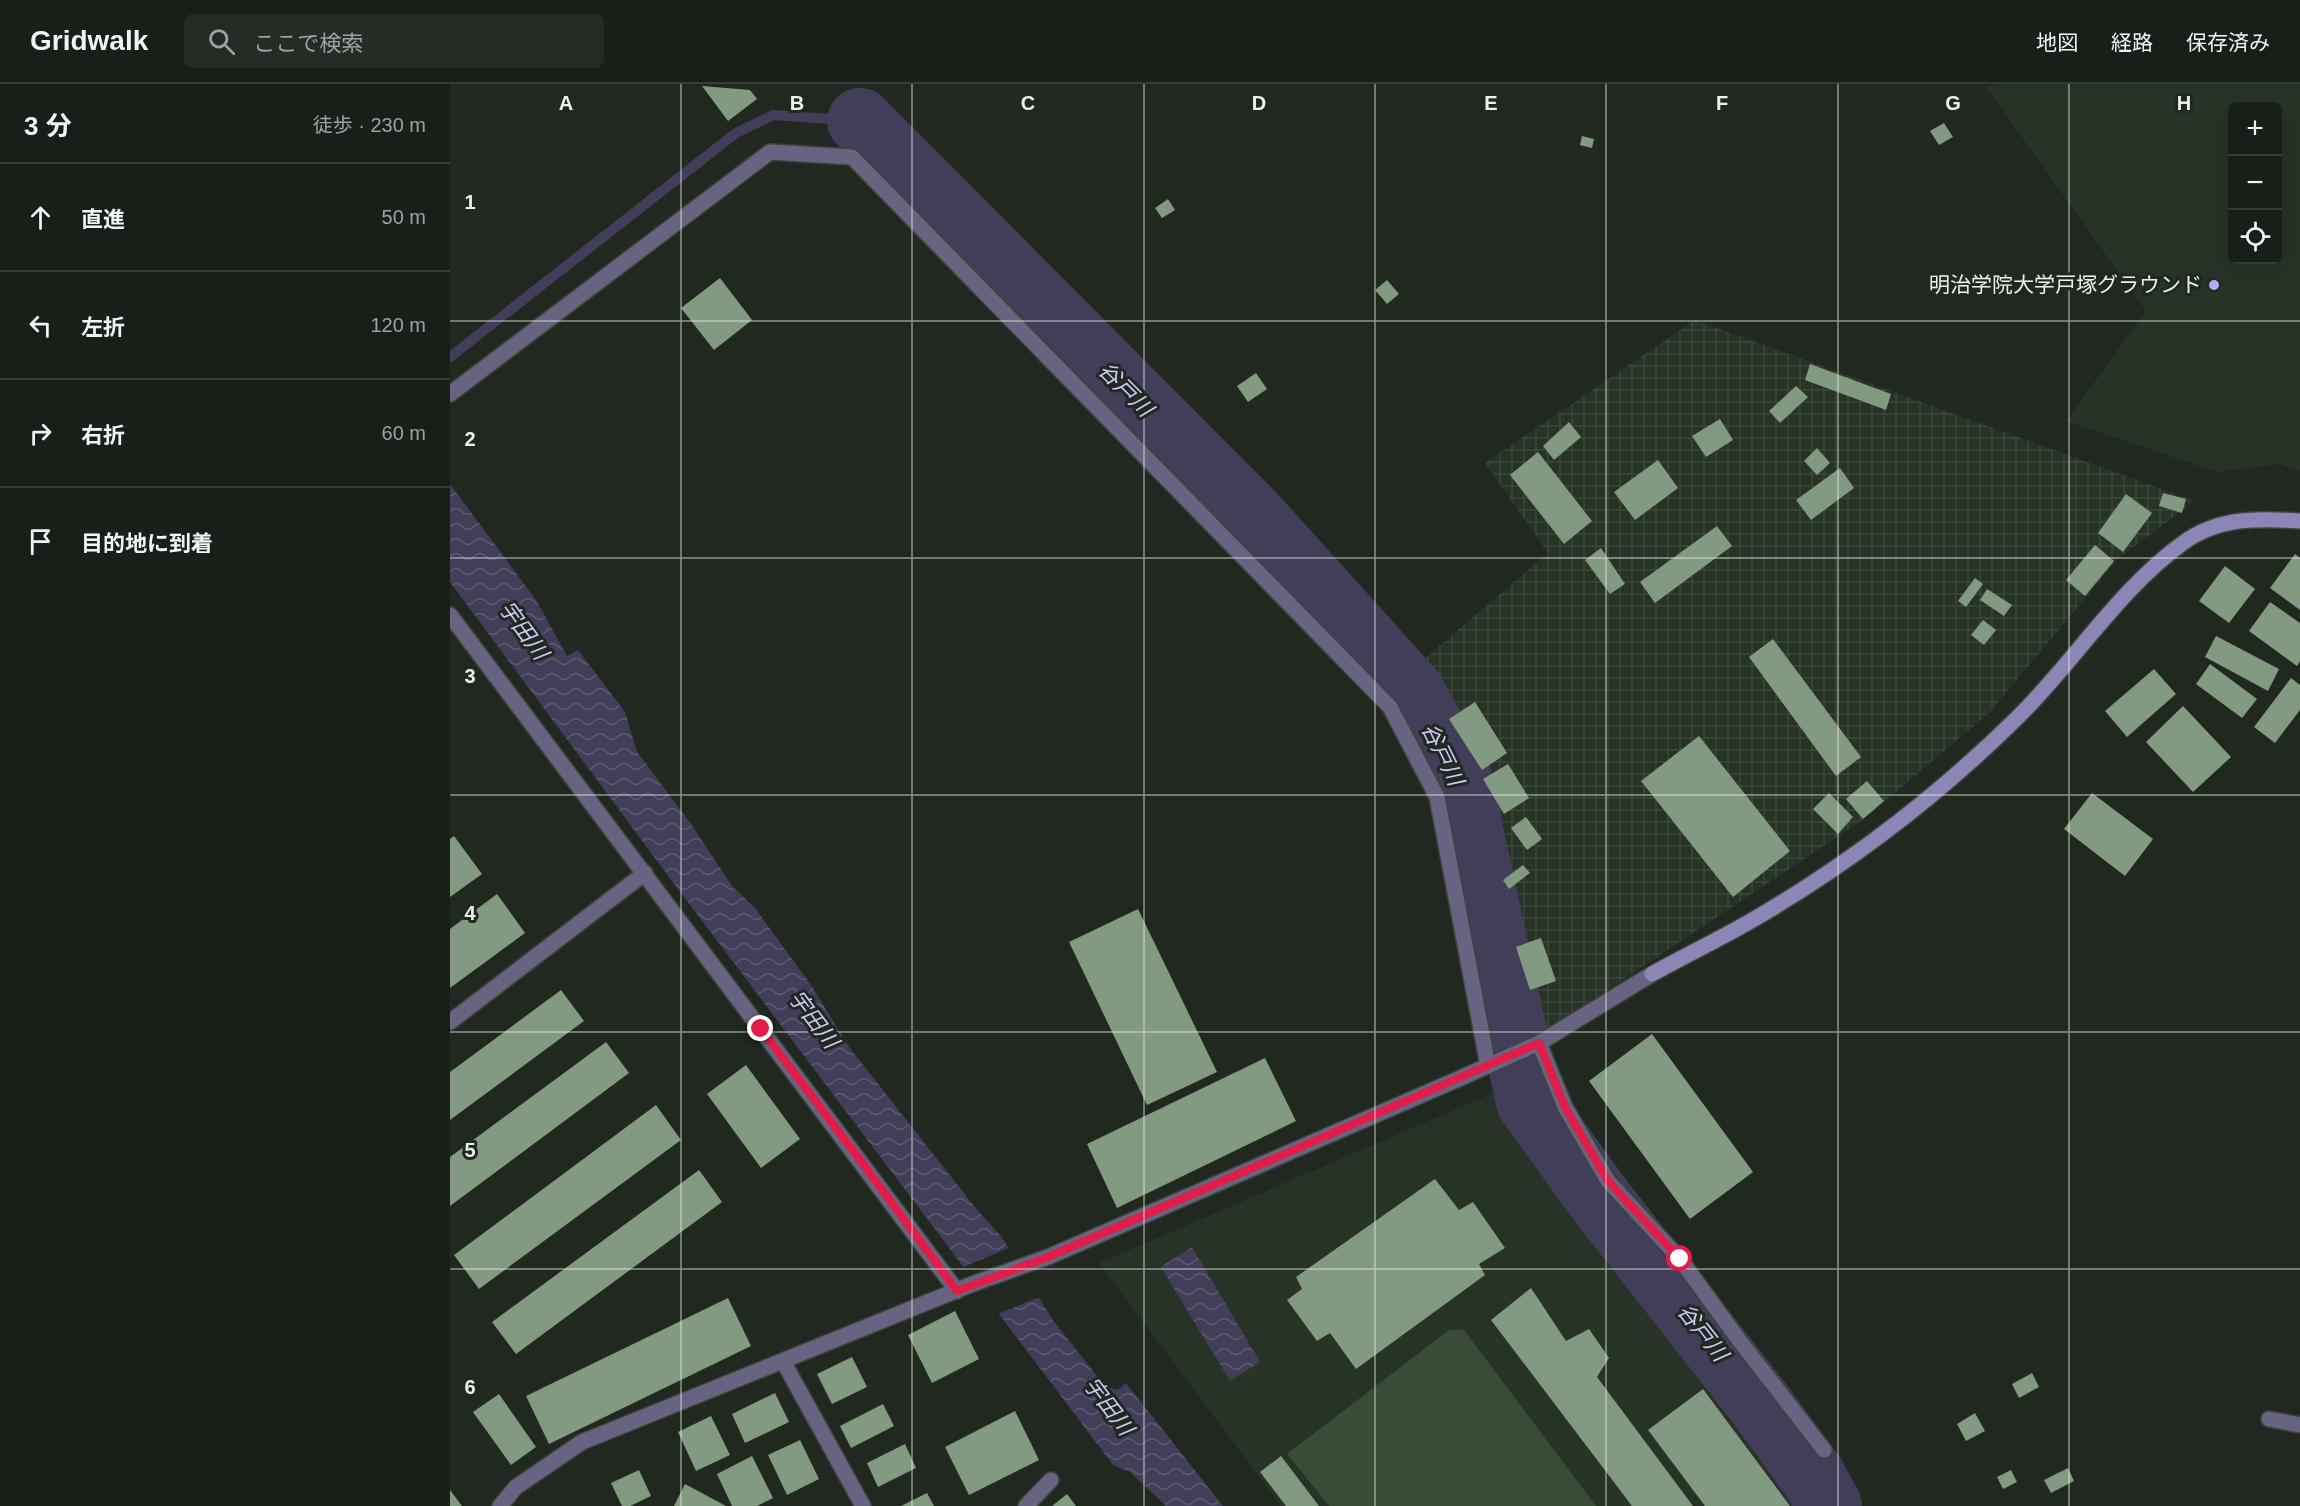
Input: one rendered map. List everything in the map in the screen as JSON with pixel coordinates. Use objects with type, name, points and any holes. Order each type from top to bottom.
[{"type":"street","points":[[450,394],[770,152],[852,157],[1390,707],[1437,797],[1488,1066]]},
{"type":"street","points":[[500,1506],[516,1487],[582,1442],[975,1283],[1048,1257],[1539,1043],[1652,974],[1756,918],[1858,852],[1957,774],[2019,716],[2152,568],[2184,542],[2216,524],[2259,518],[2300,521]]},
{"type":"street","points":[[450,615],[957,1291]]},
{"type":"street","points":[[450,1022],[645,873]]},
{"type":"street","points":[[1539,1043],[1565,1107],[1608,1181],[1680,1259],[1824,1450]]},
{"type":"street","points":[[783,1361],[863,1506]]},
{"type":"street","points":[[2269,1419],[2300,1425]]},
{"type":"street","points":[[1026,1506],[1051,1480]]},
{"type":"shaded area","name":"明治学院大学戸塚グラウンド","points":[[1997,84],[2300,84],[2300,472],[2280,464],[2217,472],[2066,421],[2146,311],[1986,87]]},
{"type":"shaded area","points":[[1695,320],[2195,501],[2119,558],[1990,712],[1864,819],[1506,1058],[1494,940],[1459,779],[1409,672],[1548,553],[1485,463]]},
{"type":"shaded area","points":[[1496,1092],[1577,1224],[1819,1506],[1281,1506],[1099,1263]]},
{"type":"shaded area","points":[[1449,1330],[1464,1330],[1596,1506],[1329,1506],[1287,1454]]},
{"type":"water","name":"宇田川","points":[[450,484],[536,600],[567,656],[578,650],[625,712],[637,752],[689,821],[732,886],[755,908],[811,985],[849,1047],[978,1211],[1001,1236],[1052,1319],[1105,1386],[1118,1390],[1126,1383],[1223,1506],[1166,1506],[1130,1472],[1113,1465],[672,881],[450,582]]},
{"type":"water","points":[[1192,1247],[1260,1362],[1230,1381],[1161,1267]]},
{"type":"pier","points":[[1011,1247],[1042,1296],[995,1315],[961,1268]]},
{"type":"building","points":[[702,86],[750,90],[757,99],[728,121]]},
{"type":"building","points":[[1944,123],[1953,137],[1939,145],[1930,131]]},
{"type":"building","points":[[1582,136],[1594,139],[1592,148],[1580,145]]},
{"type":"building","points":[[1168,199],[1175,210],[1162,218],[1155,208]]},
{"type":"building","points":[[720,278],[752,320],[714,350],[681,308]]},
{"type":"building","points":[[1387,280],[1399,294],[1387,304],[1375,290]]},
{"type":"building","points":[[1810,364],[1891,394],[1886,410],[1805,380]]},
{"type":"building","points":[[1256,373],[1267,389],[1248,402],[1237,386]]},
{"type":"building","points":[[1796,386],[1808,397],[1780,423],[1769,411]]},
{"type":"building","points":[[1720,419],[1733,440],[1706,457],[1692,436]]},
{"type":"building","points":[[1569,422],[1581,437],[1554,460],[1543,446]]},
{"type":"building","points":[[1817,448],[1830,463],[1817,475],[1804,461]]},
{"type":"building","points":[[1538,452],[1592,521],[1564,544],[1510,475]]},
{"type":"building","points":[[1658,460],[1678,488],[1635,520],[1614,492]]},
{"type":"building","points":[[1840,468],[1854,488],[1811,520],[1796,500]]},
{"type":"building","points":[[2163,493],[2186,499],[2182,513],[2159,506]]},
{"type":"building","points":[[2126,494],[2152,513],[2123,552],[2098,533]]},
{"type":"building","points":[[1717,526],[1732,546],[1655,603],[1640,582]]},
{"type":"building","points":[[2095,545],[2114,561],[2085,596],[2066,580]]},
{"type":"building","points":[[1601,548],[1625,584],[1610,594],[1585,560]]},
{"type":"building","points":[[2295,554],[2300,558],[2300,610],[2270,588]]},
{"type":"building","points":[[2225,566],[2255,589],[2229,623],[2199,601]]},
{"type":"building","points":[[1975,578],[1983,584],[1966,607],[1958,601]]},
{"type":"building","points":[[1987,589],[2012,605],[2004,616],[1980,600]]},
{"type":"building","points":[[2270,602],[2300,623],[2300,661],[2297,666],[2249,631]]},
{"type":"building","points":[[1983,620],[1996,630],[1984,645],[1971,635]]},
{"type":"building","points":[[2216,636],[2279,669],[2268,691],[2205,657]]},
{"type":"building","points":[[1773,639],[1861,757],[1836,776],[1749,657]]},
{"type":"building","points":[[2210,664],[2257,699],[2242,718],[2196,684]]},
{"type":"building","points":[[2154,669],[2176,694],[2127,737],[2105,711]]},
{"type":"building","points":[[2291,678],[2300,685],[2300,710],[2275,743],[2254,727]]},
{"type":"building","points":[[1475,702],[1507,753],[1482,770],[1449,719]]},
{"type":"building","points":[[2183,706],[2231,757],[2193,792],[2146,742]]},
{"type":"building","points":[[1699,736],[1790,851],[1733,897],[1641,781]]},
{"type":"building","points":[[1508,764],[1529,798],[1504,814],[1483,779]]},
{"type":"building","points":[[1867,781],[1884,801],[1863,819],[1846,799]]},
{"type":"building","points":[[1829,793],[1853,817],[1838,834],[1813,809]]},
{"type":"building","points":[[2092,793],[2153,839],[2125,876],[2064,829]]},
{"type":"building","points":[[1526,817],[1542,839],[1527,850],[1511,828]]},
{"type":"building","points":[[454,836],[482,874],[450,897],[450,839]]},
{"type":"building","points":[[1523,865],[1530,873],[1509,889],[1503,880]]},
{"type":"building","points":[[497,894],[525,933],[450,988],[450,929]]},
{"type":"building","points":[[1138,909],[1217,1072],[1147,1105],[1069,942]]},
{"type":"building","points":[[1541,938],[1556,981],[1530,990],[1516,947]]},
{"type":"building","points":[[561,990],[584,1021],[450,1120],[450,1072]]},
{"type":"building","points":[[1652,1034],[1753,1172],[1690,1219],[1589,1081]]},
{"type":"building","points":[[606,1042],[629,1073],[450,1206],[450,1157]]},
{"type":"building","points":[[1265,1058],[1296,1121],[1117,1208],[1087,1144]]},
{"type":"building","points":[[746,1065],[800,1139],[761,1168],[707,1094]]},
{"type":"building","points":[[656,1105],[681,1140],[479,1289],[454,1255]]},
{"type":"building","points":[[699,1170],[722,1202],[516,1354],[492,1322]]},
{"type":"building","points":[[1435,1179],[1459,1210],[1473,1202],[1505,1248],[1479,1264],[1485,1275],[1356,1369],[1330,1333],[1317,1341],[1287,1300],[1302,1289],[1296,1277]]},
{"type":"building","points":[[1531,1288],[1566,1341],[1589,1329],[1609,1358],[1597,1377],[1693,1506],[1632,1506],[1491,1320]]},
{"type":"building","points":[[728,1298],[751,1346],[549,1444],[526,1396]]},
{"type":"building","points":[[955,1311],[979,1359],[932,1383],[908,1335]]},
{"type":"building","points":[[852,1357],[867,1387],[832,1404],[817,1374]]},
{"type":"building","points":[[2032,1373],[2039,1387],[2019,1398],[2012,1384]]},
{"type":"building","points":[[1703,1389],[1790,1506],[1705,1506],[1648,1430]]},
{"type":"building","points":[[775,1393],[789,1422],[745,1443],[732,1414]]},
{"type":"building","points":[[499,1394],[536,1447],[511,1465],[473,1412]]},
{"type":"building","points":[[883,1404],[894,1426],[851,1448],[840,1426]]},
{"type":"building","points":[[1015,1411],[1039,1460],[969,1495],[945,1447]]},
{"type":"building","points":[[1975,1413],[1985,1431],[1966,1441],[1957,1424]]},
{"type":"building","points":[[711,1416],[730,1455],[696,1471],[678,1432]]},
{"type":"building","points":[[800,1440],[819,1479],[787,1495],[768,1455]]},
{"type":"building","points":[[905,1444],[916,1468],[878,1487],[867,1463]]},
{"type":"building","points":[[752,1456],[773,1498],[757,1506],[732,1506],[717,1474]]},
{"type":"building","points":[[1281,1456],[1319,1506],[1286,1506],[1260,1472]]},
{"type":"building","points":[[2068,1468],[2074,1481],[2051,1493],[2044,1480]]},
{"type":"building","points":[[639,1470],[651,1496],[630,1506],[622,1506],[611,1483]]},
{"type":"building","points":[[2011,1470],[2017,1482],[2003,1489],[1997,1477]]},
{"type":"building","points":[[685,1484],[726,1506],[674,1506]]},
{"type":"building","points":[[450,1490],[462,1506],[450,1506]]},
{"type":"building","points":[[927,1493],[934,1506],[901,1506]]},
{"type":"building","points":[[1067,1494],[1076,1506],[1052,1506]]},
{"type":"waterway","points":[[450,357],[736,133],[773,115],[860,121]]},
{"type":"waterway","name":"谷戸川","points":[[860,121],[1255,518],[1412,692],[1459,779],[1529,1102],[1600,1200],[1760,1404],[1814,1478],[1829,1506]]},
{"type":"place","name":"明治学院大学戸塚グラウンド","points":[[2214,285]]},
{"type":"route","points":[[761,1029],[957,1291],[1048,1257],[1539,1043],[1565,1107],[1608,1181],[1680,1259]]}]
